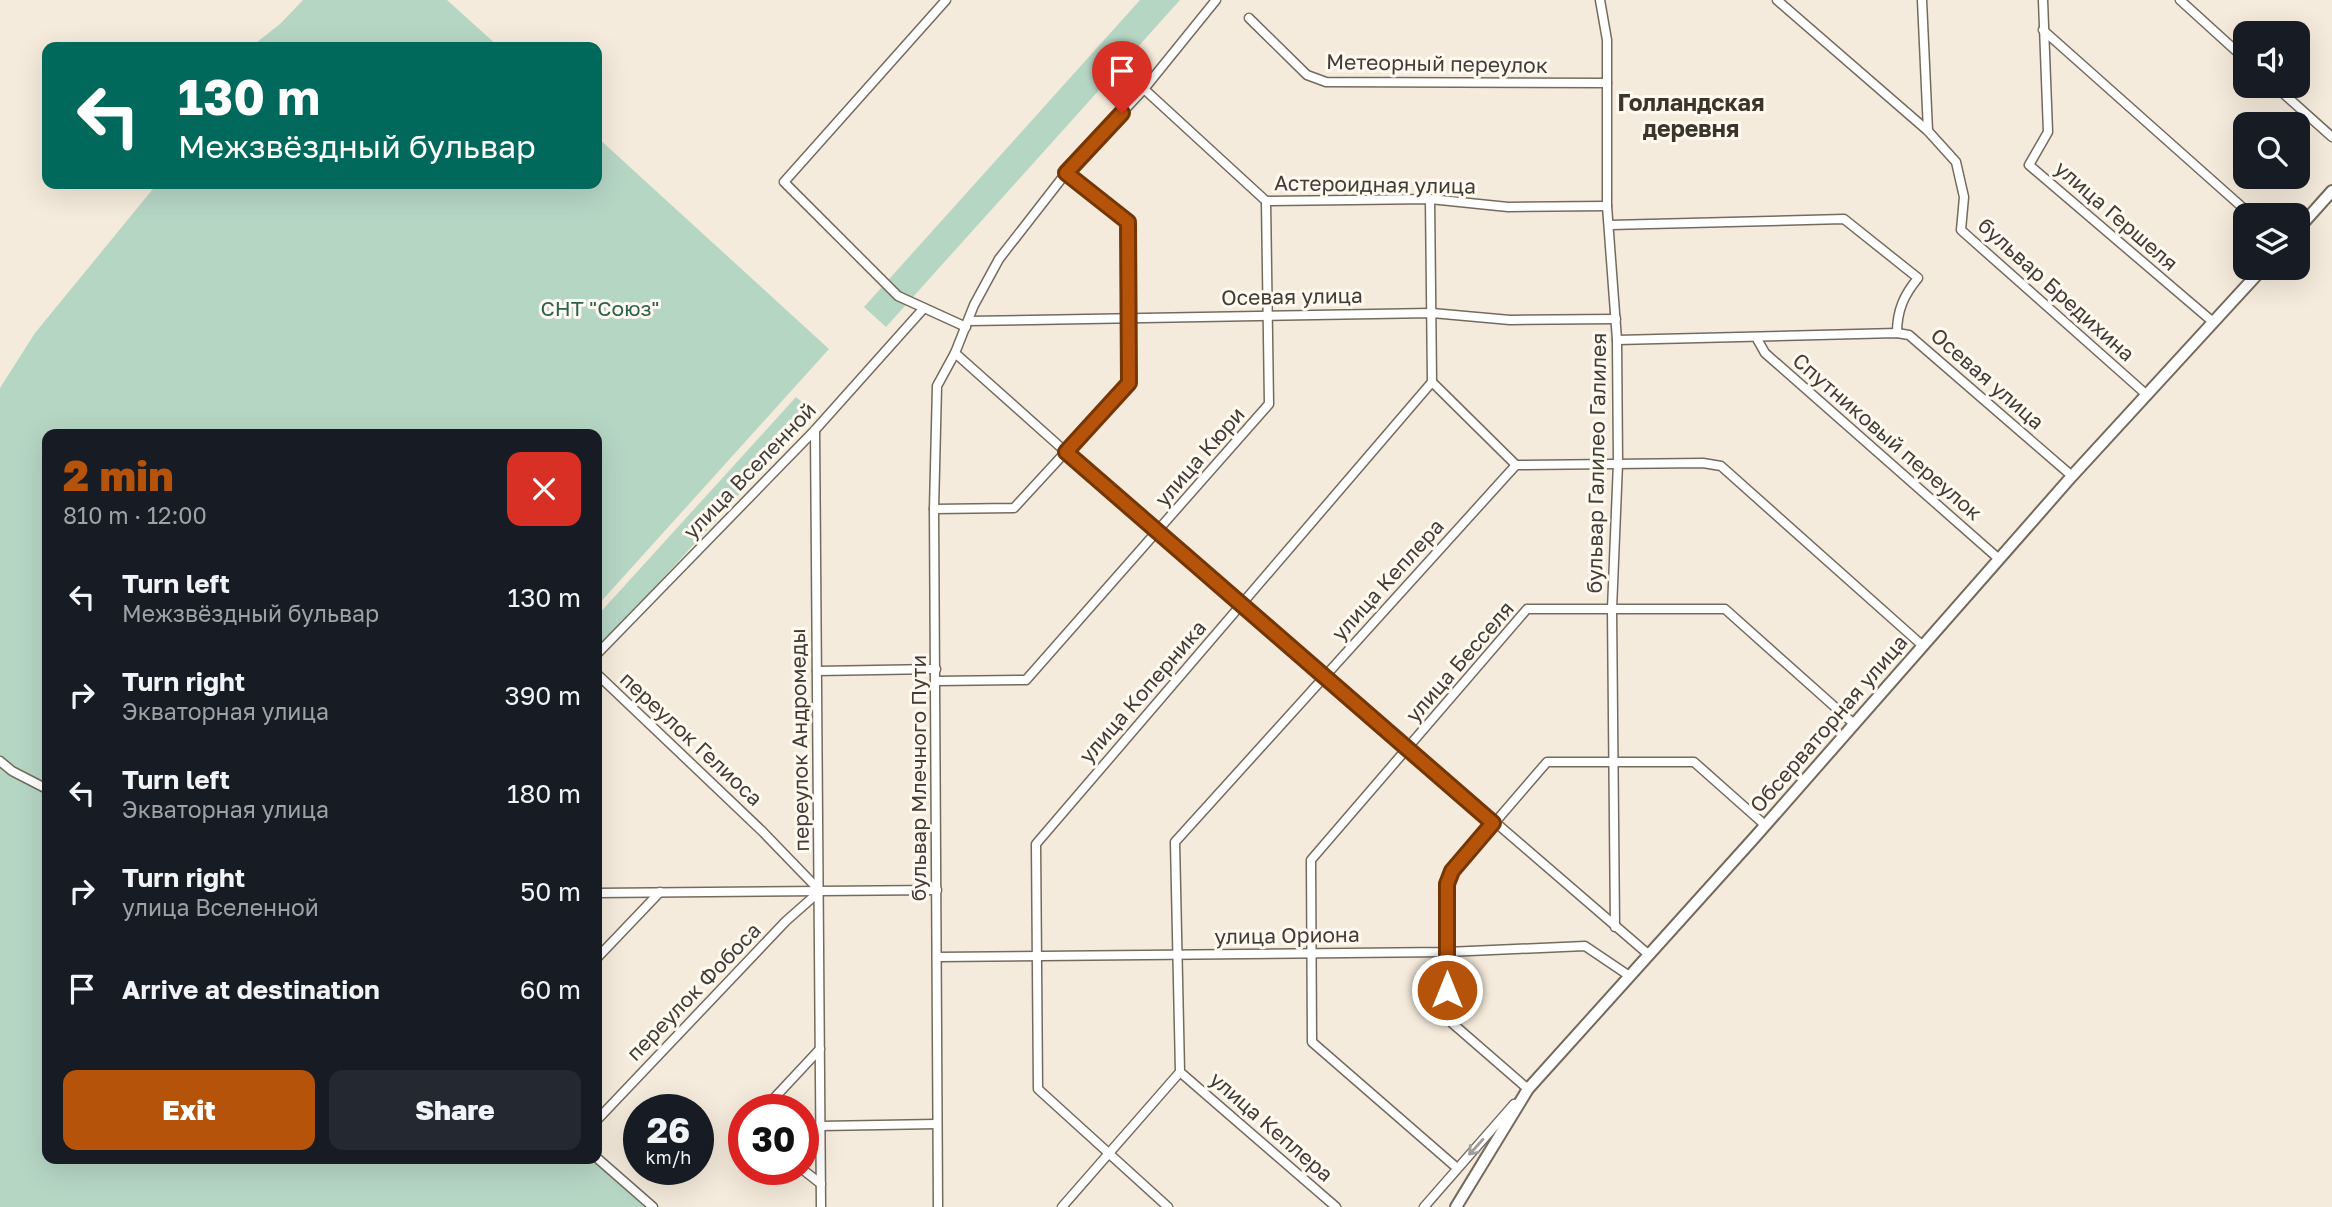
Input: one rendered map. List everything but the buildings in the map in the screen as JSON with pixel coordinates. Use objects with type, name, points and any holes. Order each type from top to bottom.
[{"type":"main road","points":[[2310,216],[2332,191]]},
{"type":"main road","name":"Обсерваторная улица","points":[[1528,1089],[2072,476],[2252,280]]},
{"type":"main road","points":[[1456,1207],[1528,1089]]},
{"type":"street","points":[[946,0],[784,181],[898,296],[967,324]]},
{"type":"street","points":[[1216,0],[1144,89],[1066,173],[999,259],[955,353],[1493,823],[1648,954]]},
{"type":"street","name":"бульвар Галилео Галилея","points":[[1600,0],[1607,40],[1607,206],[1617,340],[1619,463],[1612,609],[1615,927]]},
{"type":"street","points":[[1777,0],[1928,131]]},
{"type":"street","points":[[1922,0],[1928,131]]},
{"type":"street","name":"улица Гершеля","points":[[2043,0],[2048,132],[2029,165],[2213,322]]},
{"type":"street","points":[[2180,0],[2233,48]]},
{"type":"street","name":"Метеорный переулок","points":[[1249,18],[1307,75],[1326,82],[1607,83]]},
{"type":"street","points":[[2043,30],[2238,203]]},
{"type":"street","name":"Астероидная улица","points":[[1144,89],[1266,201],[1430,200],[1508,207],[1607,206]]},
{"type":"street","points":[[2288,98],[2332,137]]},
{"type":"street","name":"бульвар Бредихина","points":[[1928,131],[1956,162],[1964,197],[1961,230],[2147,395]]},
{"type":"street","points":[[934,509],[1014,508],[1129,383],[1128,222],[1066,173]]},
{"type":"street","points":[[1430,200],[1432,382],[1516,465],[1703,463],[1721,466],[1923,646]]},
{"type":"street","name":"улица Кюри","points":[[936,681],[1026,680],[1269,404],[1266,201]]},
{"type":"street","points":[[1610,225],[1844,219],[1918,278],[1907,292],[1897,314],[1897,332]]},
{"type":"street","name":"улица Вселенной","points":[[602,649],[815,430],[923,308]]},
{"type":"street","name":"Осевая улица","points":[[967,324],[1129,317],[1432,313],[1510,320],[1616,319]]},
{"type":"street","name":"Осевая улица","points":[[1617,340],[1897,332],[1909,335],[2072,476]]},
{"type":"street","name":"Спутниковый переулок","points":[[1756,337],[1765,353],[1999,559]]},
{"type":"street","name":"бульвар Млечного Пути","points":[[938,1207],[934,509],[937,386],[955,353]]},
{"type":"street","name":"улица Коперника","points":[[1168,1207],[1038,1089],[1036,844],[1432,382]]},
{"type":"street","name":"переулок Андромеды","points":[[815,430],[821,1207]]},
{"type":"street","name":"улица Кеплера","points":[[1336,1207],[1180,1072],[1175,842],[1516,465]]},
{"type":"street","name":"улица Бесселя","points":[[1458,1168],[1312,1042],[1311,860],[1527,609],[1725,609],[1854,724]]},
{"type":"street","points":[[817,671],[936,669]]},
{"type":"street","name":"переулок Гелиоса","points":[[602,679],[762,831],[820,891]]},
{"type":"street","points":[[0,761],[12,772],[42,787]]},
{"type":"street","points":[[1528,1089],[1452,1023],[1447,1009],[1447,884],[1452,871],[1547,762],[1694,762],[1765,825]]},
{"type":"street","points":[[602,892],[937,890]]},
{"type":"street","name":"переулок Фобоса","points":[[602,1115],[786,921],[820,891]]},
{"type":"street","points":[[602,953],[660,892]]},
{"type":"street","name":"улица Ориона","points":[[938,957],[1447,952],[1585,946],[1628,975]]},
{"type":"street","points":[[778,1094],[820,1049]]},
{"type":"street","points":[[1062,1207],[1180,1072]]},
{"type":"street","name":"Обсерваторная улица","points":[[1424,1207],[1528,1089]]},
{"type":"street","points":[[821,1126],[937,1124]]},
{"type":"street","points":[[602,1162],[653,1207]]},
{"type":"green space","points":[[303,0],[447,0],[493,42],[257,42],[280,24]]},
{"type":"green space","points":[[1140,0],[1180,0],[886,327],[864,307]]},
{"type":"green space","name":"СНТ \"Союз\"","points":[[602,142],[829,349],[602,600],[602,429],[42,429],[42,1164],[602,1164],[602,1156],[623,1175],[623,1185],[635,1185],[660,1207],[0,1207],[0,388],[35,333],[153,189],[602,189]]},
{"type":"green space","points":[[796,397],[814,412],[602,645],[602,610]]},
{"type":"district","name":"Голландская деревня","points":[[1691,116]]},
{"type":"route","points":[[1122,113],[1066,173],[1128,222],[1129,383],[1066,452],[1493,823],[1452,871],[1447,884],[1447,990]]}]
